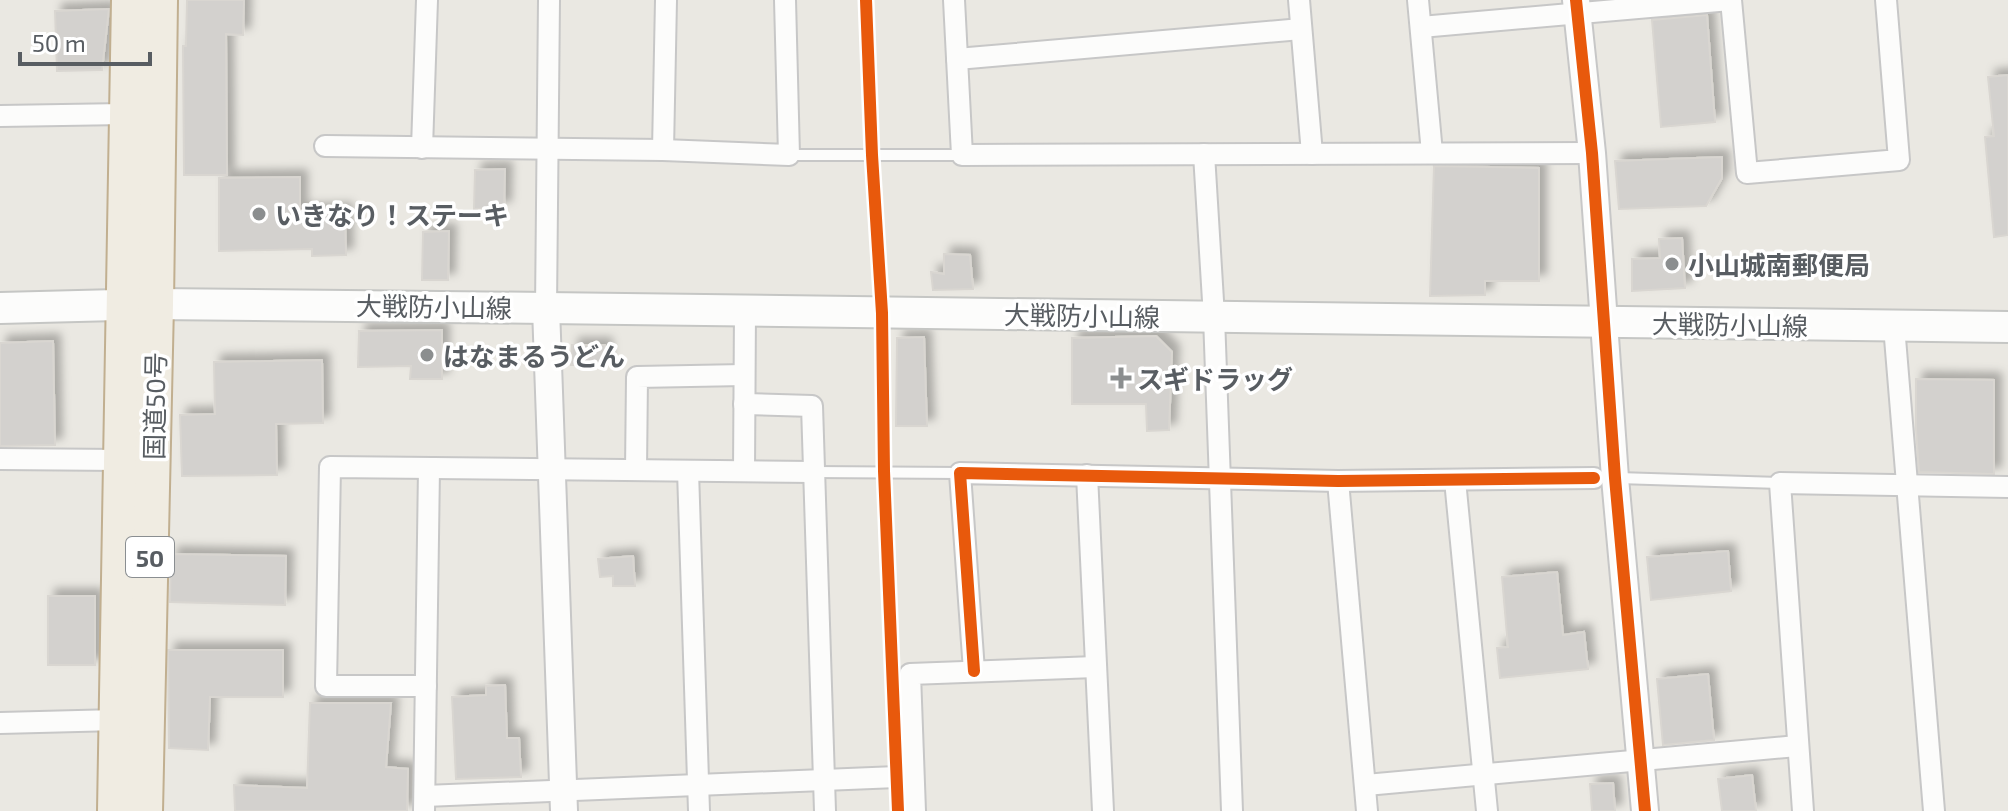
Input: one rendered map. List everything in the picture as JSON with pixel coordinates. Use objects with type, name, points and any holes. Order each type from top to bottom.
[{"type":"highway","name":"国道50号","points":[[129,0],[125,114],[140,304],[145,811]]},
{"type":"highway","name":"国道50号","points":[[115,811],[119,460],[140,304],[160,0]]},
{"type":"main road","name":"大戦防小山線","points":[[0,308],[140,304],[2008,327]]},
{"type":"street","points":[[422,148],[427,0]]},
{"type":"street","points":[[549,0],[546,308],[564,802]]},
{"type":"street","points":[[663,150],[666,0]]},
{"type":"street","points":[[325,146],[663,150],[789,155],[785,0]]},
{"type":"street","points":[[954,0],[962,155],[1592,153]]},
{"type":"street","points":[[1299,0],[1312,154]]},
{"type":"street","points":[[1418,0],[1432,153]]},
{"type":"street","points":[[1421,27],[1576,7],[1730,0],[1747,173],[1899,160],[1886,0]]},
{"type":"street","points":[[1576,7],[1592,153],[1603,323],[1604,478],[1645,811]]},
{"type":"street","points":[[957,59],[1301,29]]},
{"type":"street","points":[[0,116],[125,114]]},
{"type":"street","points":[[1204,154],[1214,317],[1232,811]]},
{"type":"street","points":[[744,470],[745,311]]},
{"type":"street","points":[[1894,326],[1934,811]]},
{"type":"street","points":[[636,470],[637,377],[744,375]]},
{"type":"street","points":[[744,404],[812,406],[825,811]]},
{"type":"street","points":[[0,459],[119,460]]},
{"type":"street","points":[[426,686],[326,686],[330,467],[812,472]]},
{"type":"street","points":[[429,469],[424,804],[564,802],[698,786],[897,777]]},
{"type":"street","points":[[688,471],[699,811]]},
{"type":"street","points":[[974,671],[960,473],[1338,481],[1604,478]]},
{"type":"street","points":[[1087,475],[1103,811]]},
{"type":"street","points":[[1455,480],[1487,811]]},
{"type":"street","points":[[1338,481],[1367,811]]},
{"type":"street","points":[[1803,811],[1780,483],[2008,487]]},
{"type":"street","points":[[915,811],[910,674],[1095,667]]},
{"type":"street","points":[[0,723],[117,720]]},
{"type":"street","points":[[1366,785],[1797,746]]},
{"type":"lane","points":[[789,155],[962,155]]},
{"type":"lane","points":[[812,472],[960,473]]},
{"type":"lane","points":[[1604,478],[1780,483]]},
{"type":"building","points":[[187,0],[244,0],[243,35],[226,34],[227,175],[184,175],[183,46],[186,46]]},
{"type":"building","points":[[109,9],[102,70],[57,71],[55,11]]},
{"type":"building","points":[[1707,15],[1715,122],[1661,127],[1652,20]]},
{"type":"building","points":[[2008,75],[2008,235],[1994,237],[1985,137],[1994,136],[1988,77]]},
{"type":"building","points":[[1722,157],[1722,178],[1706,206],[1619,209],[1615,161]]},
{"type":"building","points":[[1434,166],[1539,168],[1539,281],[1485,281],[1485,295],[1430,296]]},
{"type":"building","points":[[505,169],[504,208],[474,209],[475,170]]},
{"type":"building","name":"いきなり！ステーキ","points":[[300,177],[300,211],[345,210],[346,255],[312,256],[312,249],[219,251],[219,178]]},
{"type":"building","points":[[449,231],[448,280],[422,280],[423,232]]},
{"type":"building","points":[[1682,238],[1685,288],[1632,291],[1632,259],[1660,258],[1659,239]]},
{"type":"building","points":[[944,254],[970,255],[973,289],[933,290],[931,272],[944,274]]},
{"type":"building","points":[[442,330],[442,379],[410,379],[411,366],[358,367],[359,331]]},
{"type":"building","name":"スギドラッグ","points":[[1156,336],[1172,352],[1169,430],[1147,431],[1146,404],[1072,404],[1072,338]]},
{"type":"building","points":[[924,337],[927,426],[896,426],[897,338]]},
{"type":"building","points":[[53,341],[55,445],[0,446],[0,343]]},
{"type":"building","points":[[572,345],[605,345],[605,365],[571,365]]},
{"type":"building","points":[[322,360],[323,423],[276,424],[277,475],[182,476],[180,415],[215,414],[214,362]]},
{"type":"building","points":[[1916,379],[1994,380],[1994,474],[1919,472]]},
{"type":"building","points":[[1728,551],[1731,591],[1651,600],[1647,557]]},
{"type":"building","points":[[171,554],[286,556],[285,605],[170,602]]},
{"type":"building","points":[[633,556],[635,586],[613,586],[613,576],[600,577],[598,559]]},
{"type":"building","points":[[1557,572],[1563,635],[1584,632],[1588,669],[1500,678],[1497,648],[1508,647],[1502,577]]},
{"type":"building","points":[[48,596],[95,596],[95,665],[48,665]]},
{"type":"building","points":[[168,650],[283,650],[283,697],[210,697],[208,750],[169,748]]},
{"type":"building","points":[[1708,674],[1714,740],[1663,745],[1657,679]]},
{"type":"building","points":[[505,685],[507,738],[519,738],[521,777],[456,779],[452,697],[486,695],[486,686]]},
{"type":"building","points":[[310,703],[391,703],[386,767],[408,769],[407,811],[235,811],[234,785],[307,788]]},
{"type":"building","points":[[1752,775],[1756,811],[1722,811],[1718,779]]},
{"type":"building","points":[[1613,783],[1615,811],[1592,811],[1590,784]]},
{"type":"cycle path","points":[[866,0],[882,313],[884,471],[898,811]]},
{"type":"cycle path","points":[[1576,0],[1592,153],[1615,478],[1645,811]]},
{"type":"cycle path","points":[[974,671],[960,473],[1338,481],[1594,478]]},
{"type":"place","name":"いきなり！ステーキ","points":[[259,214]]},
{"type":"place","name":"小山城南郵便局","points":[[1672,264]]},
{"type":"place","name":"はなまるうどん","points":[[427,355]]},
{"type":"place","name":"スギドラッグ","points":[[1121,378]]}]
